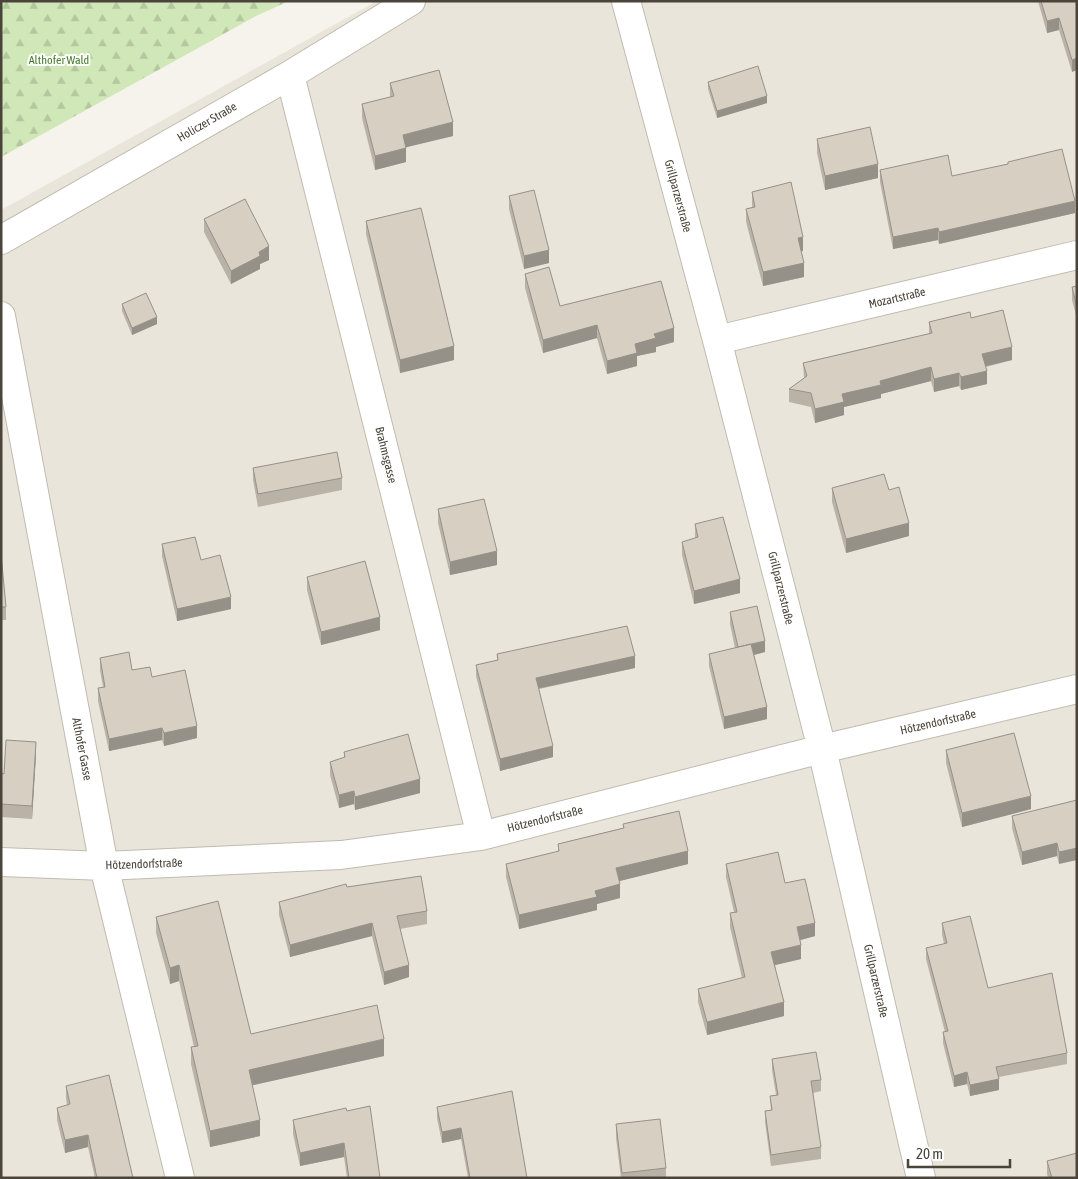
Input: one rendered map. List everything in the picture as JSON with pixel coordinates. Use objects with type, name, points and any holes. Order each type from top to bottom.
[{"type":"street","name":"Holiczer Straße","points":[[1,240],[290,75],[411,1]]},
{"type":"street","name":"Grillparzerstraße","points":[[626,1],[717,340],[822,749],[921,1178]]},
{"type":"street","name":"Brahmsgasse","points":[[290,75],[481,836]]},
{"type":"street","name":"Mozartstraße","points":[[717,340],[1077,255]]},
{"type":"street","name":"Althofer Gasse","points":[[1,316],[104,866],[180,1178]]},
{"type":"street","name":"Hötzendorfstraße","points":[[1,862],[104,866],[341,855],[481,836],[822,749],[1077,689]]},
{"type":"shaded area","points":[[377,1],[1077,1],[1077,1178],[1,1178],[1,210]]},
{"type":"green space","name":"Althofer Wald","points":[[1,1],[289,1],[256,16],[1,157]]},
{"type":"building","points":[[1041,1],[1077,1],[1077,58],[1072,60],[1059,18],[1047,21]]},
{"type":"building","points":[[758,66],[767,96],[717,111],[708,82]]},
{"type":"building","points":[[439,70],[453,122],[403,135],[406,148],[375,156],[362,104],[394,96],[390,83]]},
{"type":"building","points":[[870,127],[878,164],[825,176],[817,139]]},
{"type":"building","points":[[1062,149],[1075,201],[939,232],[938,228],[893,237],[880,170],[948,155],[952,176],[1008,164],[1008,162]]},
{"type":"building","points":[[791,182],[803,237],[798,238],[804,263],[763,272],[746,209],[755,207],[752,192]]},
{"type":"building","points":[[534,190],[549,250],[524,256],[509,196]]},
{"type":"building","points":[[245,199],[269,246],[259,252],[260,256],[231,271],[204,219]]},
{"type":"building","points":[[421,208],[454,346],[400,360],[366,221]]},
{"type":"building","points":[[549,267],[560,306],[661,281],[674,328],[654,334],[656,338],[635,344],[637,353],[607,361],[597,325],[543,340],[525,274]]},
{"type":"building","points":[[1077,286],[1077,307],[1072,287]]},
{"type":"building","points":[[146,293],[157,317],[132,328],[122,304]]},
{"type":"building","points":[[1003,310],[1012,347],[982,354],[987,371],[961,377],[959,373],[934,379],[931,367],[880,381],[881,385],[842,394],[844,402],[815,409],[811,393],[789,389],[807,376],[803,363],[932,333],[929,322],[970,312],[971,318]]},
{"type":"building","points":[[337,452],[342,478],[258,494],[253,468]]},
{"type":"building","points":[[884,474],[889,490],[899,487],[909,523],[846,539],[832,488]]},
{"type":"building","points":[[484,499],[497,551],[450,562],[438,509]]},
{"type":"building","points":[[723,517],[740,579],[694,591],[682,542],[698,537],[695,524]]},
{"type":"building","points":[[195,537],[201,560],[220,555],[231,597],[177,609],[162,544]]},
{"type":"building","points":[[1,554],[6,607],[1,607]]},
{"type":"building","points":[[365,561],[380,617],[321,632],[307,577]]},
{"type":"building","points":[[757,606],[765,641],[738,647],[730,612]]},
{"type":"building","points":[[627,626],[635,656],[536,678],[553,746],[500,759],[476,665],[498,660],[497,654]]},
{"type":"building","points":[[751,644],[767,707],[724,717],[709,654]]},
{"type":"building","points":[[129,652],[132,670],[150,667],[152,677],[185,670],[197,726],[164,733],[162,728],[109,739],[98,688],[105,687],[100,658]]},
{"type":"building","points":[[1014,733],[1031,796],[962,813],[946,750]]},
{"type":"building","points":[[408,734],[420,779],[355,797],[354,791],[339,795],[330,762],[345,757],[344,752]]},
{"type":"building","points":[[6,740],[36,742],[32,806],[1,804],[1,773],[4,774]]},
{"type":"building","points":[[1077,800],[1077,848],[1059,852],[1057,843],[1022,852],[1012,816]]},
{"type":"building","points":[[679,811],[688,851],[616,868],[620,884],[595,891],[597,897],[519,915],[506,864],[559,851],[558,844],[624,828],[623,824]]},
{"type":"building","points":[[778,852],[785,883],[805,879],[815,923],[797,927],[801,945],[771,952],[784,1002],[707,1022],[698,989],[745,977],[730,913],[737,912],[726,864]]},
{"type":"building","points":[[421,876],[427,911],[397,916],[409,965],[384,972],[372,923],[290,945],[279,902],[346,884],[347,887]]},
{"type":"building","points":[[218,901],[251,1034],[377,1005],[384,1039],[249,1070],[260,1120],[210,1131],[191,1047],[198,1046],[179,965],[170,968],[156,917]]},
{"type":"building","points":[[970,916],[988,988],[1052,973],[1067,1053],[996,1067],[999,1079],[970,1085],[967,1072],[954,1076],[943,1032],[948,1031],[926,948],[947,943],[942,923]]},
{"type":"building","points":[[816,1052],[821,1080],[811,1081],[821,1147],[771,1155],[765,1111],[772,1110],[770,1096],[778,1095],[772,1059]]},
{"type":"building","points":[[109,1075],[133,1178],[97,1178],[88,1135],[65,1140],[57,1108],[70,1104],[66,1086]]},
{"type":"building","points":[[512,1091],[527,1178],[470,1178],[461,1128],[442,1132],[437,1107]]},
{"type":"building","points":[[370,1106],[380,1178],[349,1178],[344,1143],[300,1153],[293,1120],[346,1108],[347,1111]]},
{"type":"building","points":[[660,1119],[666,1168],[622,1173],[616,1124]]},
{"type":"building","points":[[1077,1153],[1077,1178],[1052,1178],[1047,1161]]}]
